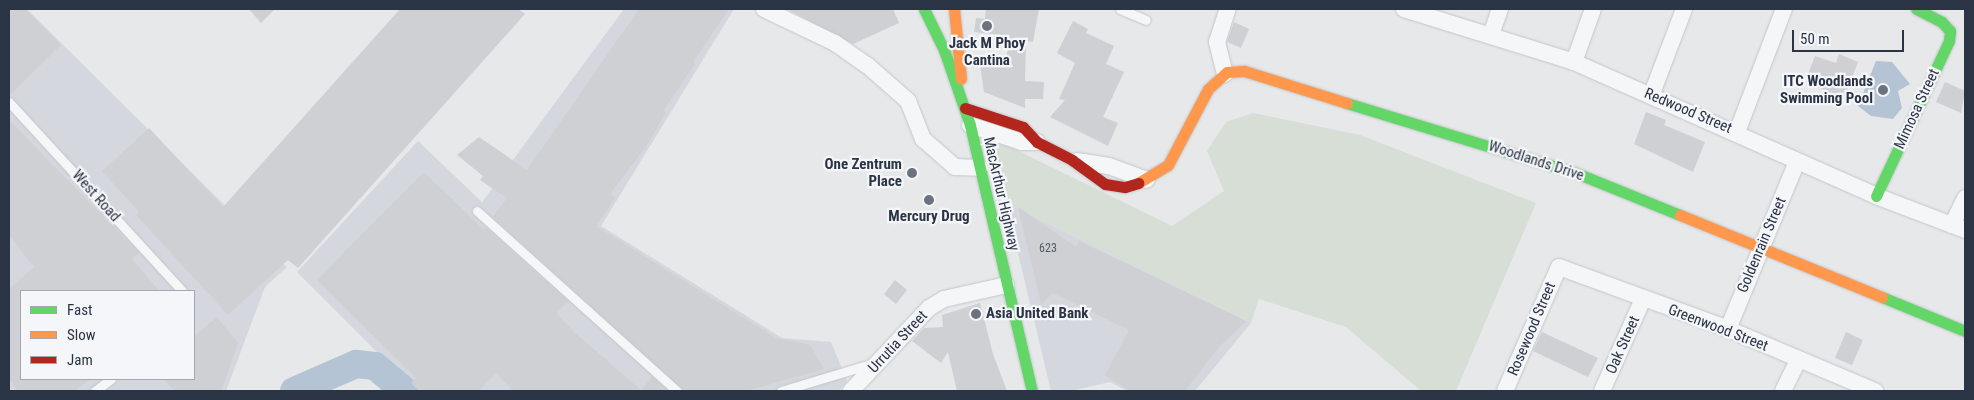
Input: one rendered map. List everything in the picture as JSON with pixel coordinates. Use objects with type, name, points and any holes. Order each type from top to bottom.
[{"type":"main road","points":[[954,9],[964,104],[1023,127],[1037,142],[1072,160]]},
{"type":"main road","name":"Mimosa Street","points":[[1876,196],[1949,41],[1950,31],[1942,22],[1916,9]]},
{"type":"main road","name":"MacArthur Highway","points":[[929,11],[970,125],[1032,391]]},
{"type":"main road","name":"Woodlands Drive","points":[[1225,74],[1244,71],[1576,172],[1965,331]]},
{"type":"main road","points":[[1147,180],[1168,165],[1208,89],[1225,74]]},
{"type":"street","points":[[764,9],[835,42],[867,64],[908,101],[922,139],[955,167],[980,168]]},
{"type":"street","points":[[1225,74],[1217,42],[1228,9]]},
{"type":"street","name":"Redwood Street","points":[[1409,9],[1574,62],[1737,132],[1797,162],[1876,196],[1959,228]]},
{"type":"street","points":[[1491,35],[1500,9]]},
{"type":"street","points":[[1574,62],[1593,9]]},
{"type":"street","points":[[1651,96],[1684,9]]},
{"type":"street","points":[[1737,132],[1784,9]]},
{"type":"street","points":[[970,125],[1022,142],[1037,142]]},
{"type":"street","points":[[1072,160],[1108,166],[1147,180]]},
{"type":"street","name":"Goldenrain Street","points":[[1728,329],[1797,162]]},
{"type":"street","points":[[1959,228],[1965,198]]},
{"type":"street","name":"Greenwood Street","points":[[1559,267],[1728,329],[1875,391]]},
{"type":"street","name":"Rosewood Street","points":[[1505,391],[1559,267]]},
{"type":"street","name":"Urrutia Street","points":[[851,391],[929,308],[944,299],[1006,285]]},
{"type":"street","name":"Oak Street","points":[[1602,391],[1643,299]]},
{"type":"street","points":[[1783,391],[1798,360]]},
{"type":"lane","points":[[1120,9],[1146,20]]},
{"type":"lane","name":"West Road","points":[[9,102],[181,290]]},
{"type":"lane","points":[[477,211],[677,391]]},
{"type":"lane","points":[[781,391],[881,361]]},
{"type":"lane","points":[[95,391],[110,380]]},
{"type":"shaded area","points":[[9,9],[27,9],[287,267],[265,287],[226,391],[9,391]]},
{"type":"shaded area","points":[[624,9],[734,9],[601,226],[782,338],[831,342],[847,381],[839,391],[416,391],[297,272],[418,141],[482,202]]},
{"type":"shaded area","points":[[1253,113],[1360,135],[1536,203],[1456,391],[1421,391],[1346,327],[1259,299],[1251,323],[1006,203],[994,139],[1172,226],[1224,191],[1207,151],[1226,122]]},
{"type":"shaded area","points":[[1006,203],[1251,323],[1195,391],[1127,391],[1110,382],[1071,391],[1051,391]]},
{"type":"water","name":"ITC Woodlands Swimming Pool","points":[[1876,61],[1892,62],[1910,84],[1898,91],[1902,108],[1893,119],[1871,116],[1858,106]]},
{"type":"building","points":[[9,9],[25,9],[61,45],[9,96]]},
{"type":"building","points":[[249,9],[275,9],[261,23]]},
{"type":"building","points":[[400,9],[518,9],[525,14],[298,268],[288,260],[228,315],[136,215],[139,212],[102,171],[149,128],[223,207]]},
{"type":"building","points":[[639,9],[729,9],[663,111],[666,113],[645,148],[610,194],[615,198],[596,226],[776,338],[810,345],[824,369],[746,391],[683,391],[493,217],[507,198],[480,180],[483,176],[457,155],[479,137],[527,170]]},
{"type":"building","points":[[787,9],[893,9],[899,23],[853,44]]},
{"type":"building","points":[[986,9],[1039,9],[1033,42],[1026,41],[1025,81],[1044,82],[1043,99],[1025,99],[1025,108],[984,92],[979,57],[1006,59],[1010,36],[974,32],[976,18],[985,19]]},
{"type":"building","points":[[1073,21],[1088,29],[1086,33],[1114,46],[1106,64],[1124,72],[1103,117],[1118,123],[1108,146],[1050,117],[1065,100],[1059,99],[1075,63],[1057,53]]},
{"type":"building","points":[[1234,22],[1249,29],[1241,48],[1227,42]]},
{"type":"building","points":[[1839,54],[1858,62],[1841,106],[1822,99],[1825,90],[1805,82],[1815,56],[1836,63]]},
{"type":"building","points":[[1945,82],[1965,91],[1961,113],[1936,102]]},
{"type":"building","points":[[1646,112],[1666,120],[1664,125],[1705,142],[1693,172],[1634,144]]},
{"type":"building","points":[[9,120],[139,253],[132,259],[158,290],[20,290],[20,380],[89,380],[75,391],[18,391],[9,379],[9,289],[34,267],[9,235]]},
{"type":"building","points":[[424,172],[484,230],[486,228],[568,301],[556,313],[574,332],[641,390],[652,377],[668,391],[513,391],[496,373],[478,391],[419,391],[411,383],[416,378],[317,280]]},
{"type":"building","points":[[1018,207],[1076,247],[1079,241],[1246,321],[1219,347],[1185,391],[1130,391],[1105,375],[1129,330],[1053,293],[1041,304]]},
{"type":"building","points":[[895,280],[907,290],[896,304],[884,294]]},
{"type":"building","points":[[980,303],[993,354],[1007,391],[957,391],[948,352],[941,363],[912,341],[924,328],[943,327],[942,315]]},
{"type":"building","points":[[217,317],[238,343],[221,391],[174,391],[164,380],[195,380],[195,335]]},
{"type":"building","points":[[1542,332],[1598,358],[1588,377],[1533,351]]},
{"type":"building","points":[[1846,332],[1863,340],[1852,365],[1835,358]]},
{"type":"waterway","points":[[294,391],[356,364],[375,366],[405,391]]},
{"type":"traffic: fast","points":[[924,9],[944,50],[970,125],[1032,391]]},
{"type":"traffic: fast","points":[[1876,196],[1949,41],[1950,31],[1942,22],[1916,9]]},
{"type":"traffic: fast","points":[[1347,103],[1576,173],[1680,215]]},
{"type":"traffic: fast","points":[[1882,297],[1965,331]]},
{"type":"traffic: slow","points":[[954,9],[961,79]]},
{"type":"traffic: slow","points":[[1138,183],[1168,165],[1208,89],[1227,72],[1244,71],[1347,103]]},
{"type":"traffic: slow","points":[[1680,215],[1882,297]]},
{"type":"traffic: jam","points":[[965,108],[1023,127],[1037,142],[1072,160],[1105,184],[1125,187],[1138,183]]},
{"type":"place","name":"Jack M Phoy Cantina","points":[[987,26]]},
{"type":"place","name":"ITC Woodlands Swimming Pool","points":[[1883,90]]},
{"type":"place","name":"One Zentrum Place","points":[[912,173]]},
{"type":"place","name":"Mercury Drug","points":[[929,200]]},
{"type":"place","name":"Asia United Bank","points":[[976,314]]}]
